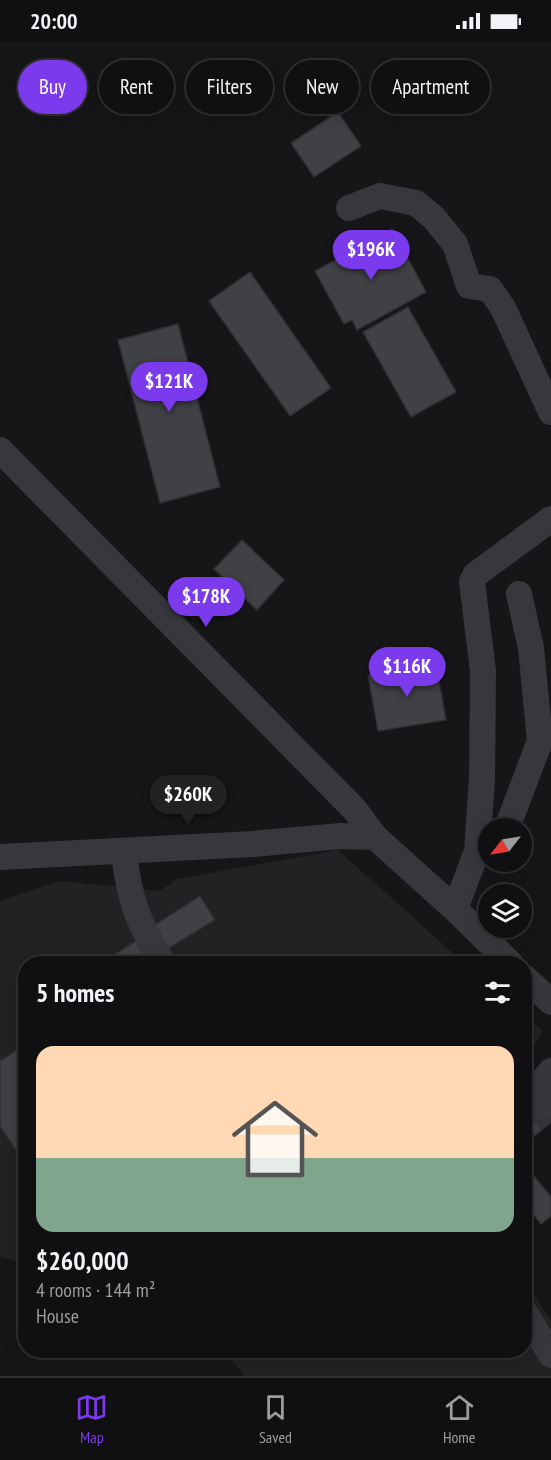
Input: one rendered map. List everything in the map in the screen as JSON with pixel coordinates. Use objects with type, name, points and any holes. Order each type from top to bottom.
[{"type":"street","points":[[349,208],[380,196],[416,203],[434,218],[455,244],[469,286],[490,289],[503,308],[551,412]]},
{"type":"street","points":[[0,450],[355,810],[375,837],[503,956]]},
{"type":"street","points":[[478,818],[483,671],[472,582],[475,575],[551,519]]},
{"type":"street","points":[[511,818],[540,741],[531,648],[519,594]]},
{"type":"street","points":[[478,826],[478,859]]},
{"type":"street","points":[[0,857],[124,852],[340,836],[375,837]]},
{"type":"street","points":[[124,852],[128,890],[144,931],[159,956]]},
{"type":"street","points":[[455,909],[478,869]]},
{"type":"street","points":[[532,984],[551,1002]]},
{"type":"street","points":[[539,1107],[542,1082],[551,1071]]},
{"type":"street","points":[[532,1324],[551,1354]]},
{"type":"shaded area","points":[[338,850],[456,956],[18,956],[18,1262],[0,1256],[0,901],[60,881],[160,891],[177,879]]},
{"type":"shaded area","points":[[532,1022],[543,1031],[532,1048]]},
{"type":"shaded area","points":[[532,1291],[551,1321],[551,1376],[244,1376],[230,1358],[532,1358]]},
{"type":"building","points":[[335,114],[339,114],[361,146],[314,177],[291,143]]},
{"type":"building","points":[[392,229],[426,292],[357,330],[352,320],[344,324],[315,271]]},
{"type":"building","points":[[250,272],[331,388],[290,416],[209,301]]},
{"type":"building","points":[[408,307],[456,392],[411,417],[363,332]]},
{"type":"building","points":[[178,324],[220,487],[160,503],[118,340]]},
{"type":"building","points":[[242,540],[284,580],[257,610],[214,569]]},
{"type":"building","points":[[436,664],[446,720],[378,731],[368,675]]},
{"type":"building","points":[[200,896],[215,920],[167,949],[153,926]]},
{"type":"building","points":[[136,941],[145,956],[112,956]]},
{"type":"building","points":[[18,1049],[18,1153],[0,1126],[0,1061]]},
{"type":"building","points":[[551,1097],[551,1122],[532,1138],[532,1112]]},
{"type":"building","points":[[532,1173],[551,1197],[551,1216],[541,1224],[532,1213]]},
{"type":"tunnel","points":[[539,1107],[551,1121]]}]
